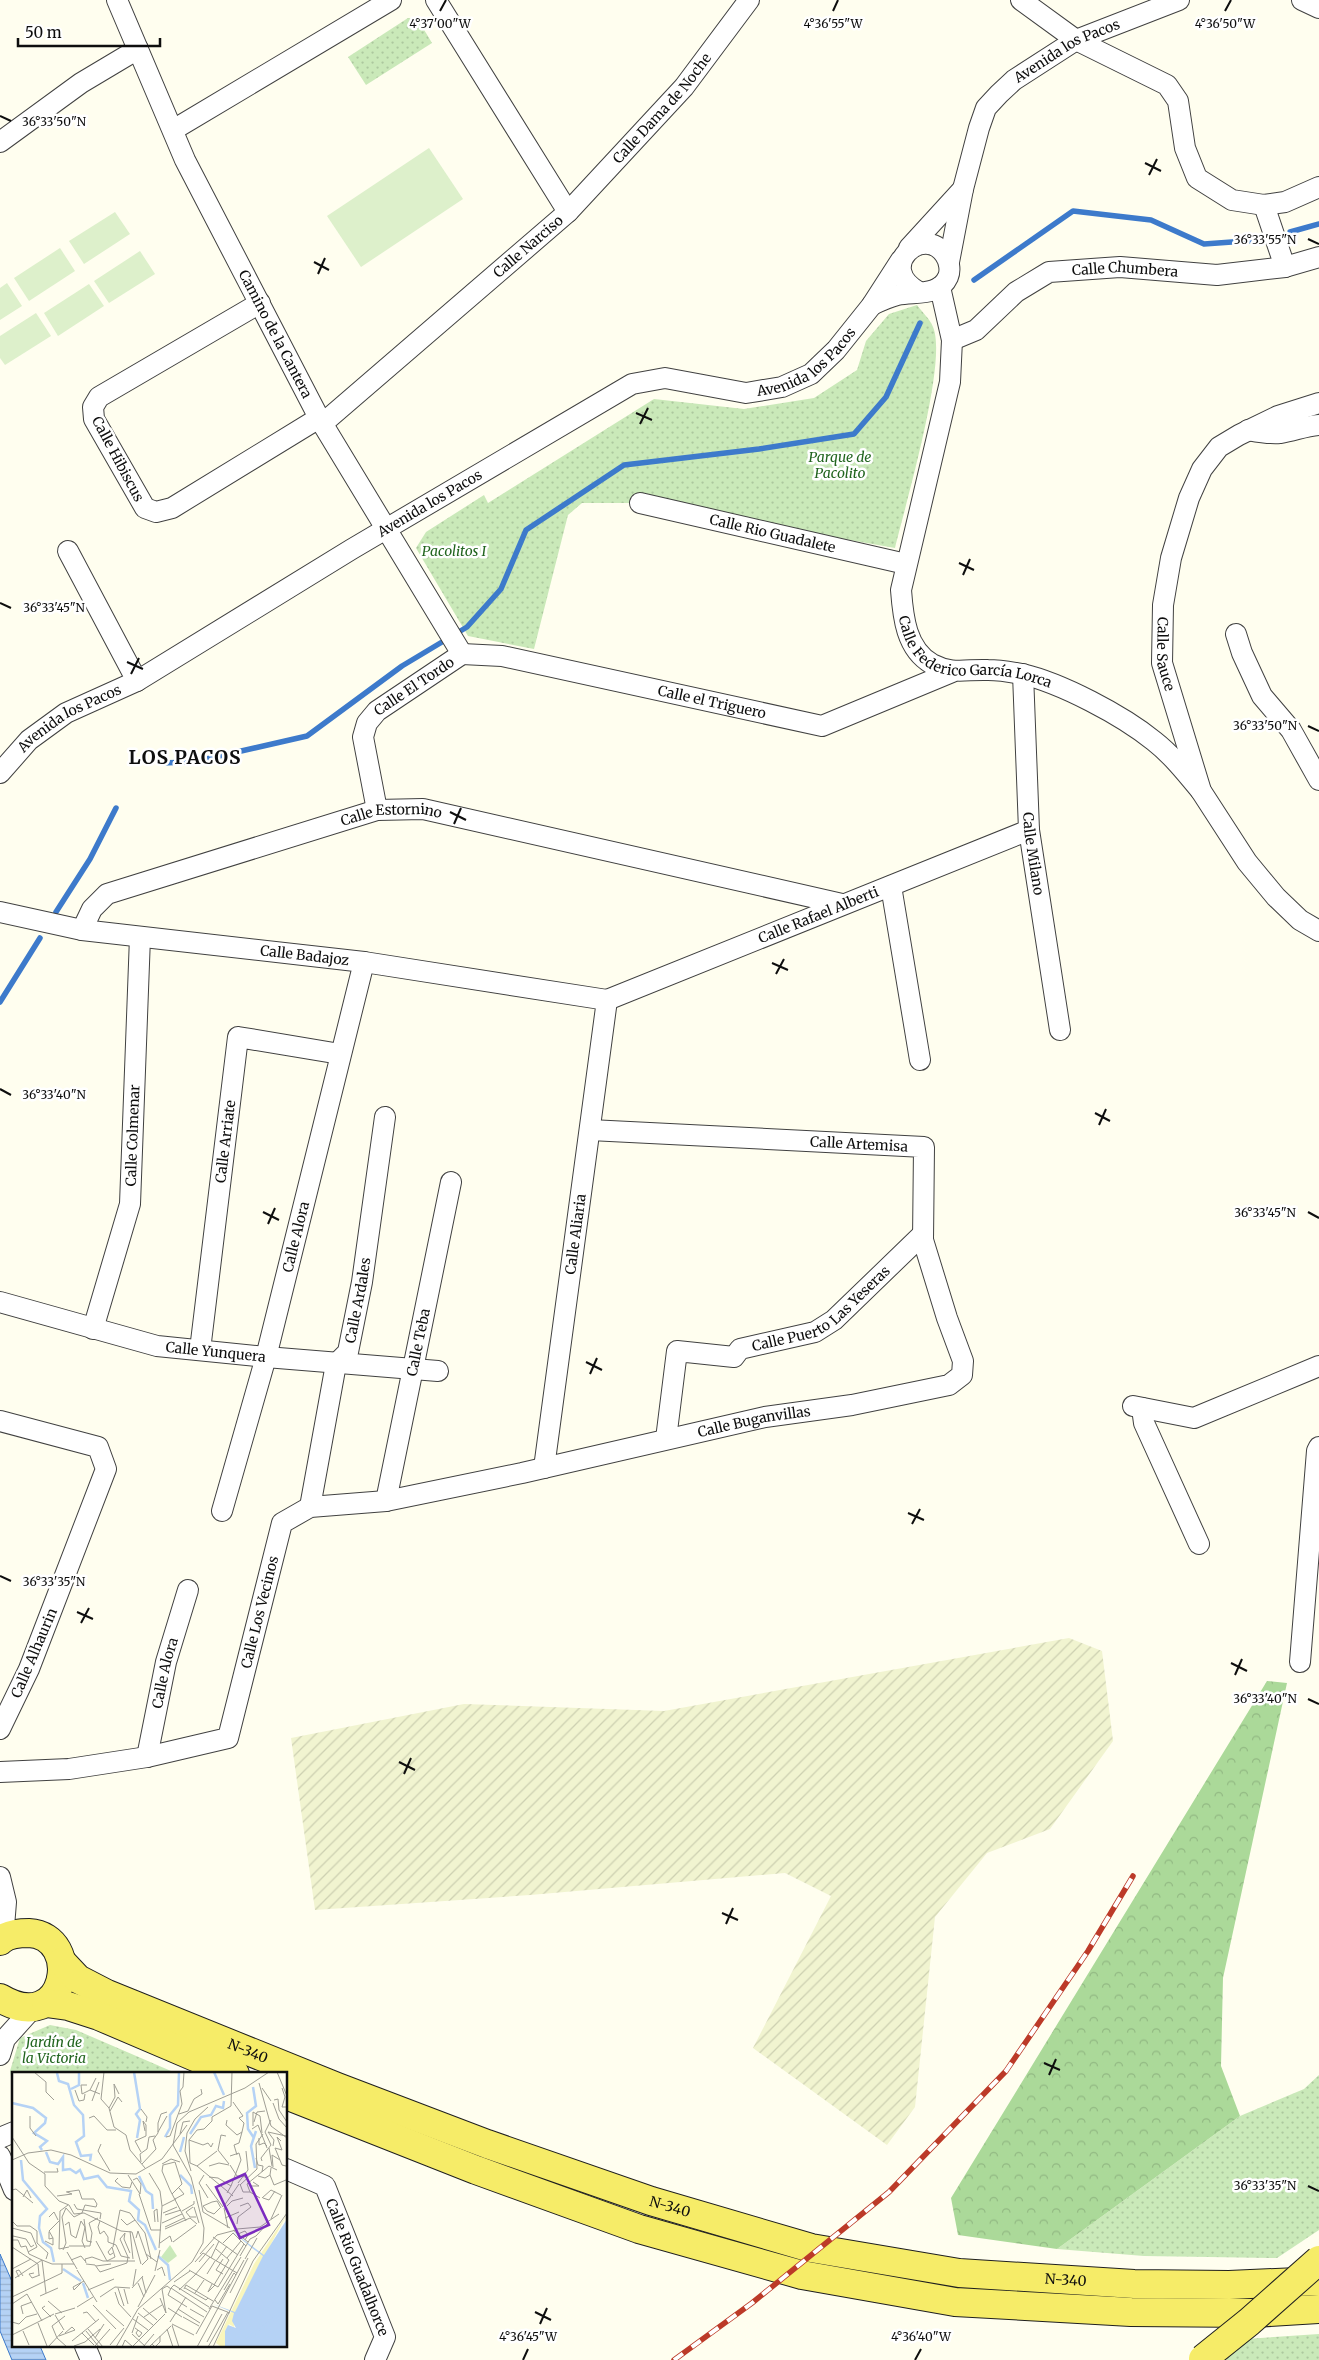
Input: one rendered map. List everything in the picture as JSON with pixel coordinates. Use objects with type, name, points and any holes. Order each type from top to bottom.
[{"type":"main road","points":[[1,1940],[21,1933],[34,1934]]},
{"type":"main road","name":"N-340","points":[[34,1934],[49,1941],[59,1954],[62,1962],[78,1978],[107,1994],[337,2087],[487,2144],[651,2201],[811,2248],[960,2273],[1134,2284],[1229,2286],[1319,2281]]},
{"type":"main road","points":[[39,2006],[56,1992],[62,1979],[62,1962]]},
{"type":"main road","name":"N-340","points":[[0,1998],[14,2006],[68,2006],[99,2016],[230,2072]]},
{"type":"main road","name":"N-340","points":[[288,2096],[476,2170],[639,2229],[802,2275],[955,2302],[1131,2312],[1253,2313],[1319,2309]]},
{"type":"main road","points":[[1202,2359],[1249,2322],[1319,2260]]},
{"type":"street","name":"Camino de la Cantera","points":[[117,0],[185,160],[321,421],[462,654]]},
{"type":"street","points":[[173,130],[391,0]]},
{"type":"street","name":"Calle Narciso","points":[[321,421],[568,212],[436,0]]},
{"type":"street","name":"Calle Dama de Noche","points":[[568,212],[684,87],[749,0]]},
{"type":"street","points":[[1021,0],[1076,40],[1167,85],[1178,101],[1185,148],[1197,178],[1232,200],[1264,205],[1285,202],[1319,187]]},
{"type":"street","name":"Avenida los Pacos","points":[[949,262],[963,189],[986,108],[1014,80],[1076,40],[1179,0]]},
{"type":"street","points":[[1302,0],[1319,8]]},
{"type":"street","points":[[0,142],[81,83],[138,50]]},
{"type":"street","name":"Avenida los Pacos","points":[[0,774],[29,740],[66,714],[137,681],[387,529],[632,384],[665,378],[746,393],[782,387],[810,374],[836,350],[872,305],[905,255],[963,189]]},
{"type":"street","points":[[1264,205],[1285,267]]},
{"type":"street","points":[[924,243],[940,248],[949,262],[949,276],[940,287],[930,292],[919,292],[908,285],[901,274],[905,255],[924,243]]},
{"type":"street","name":"Calle Chumbera","points":[[952,340],[976,330],[1016,292],[1050,272],[1120,267],[1217,275],[1285,267],[1319,257]]},
{"type":"street","name":"Calle Federico García Lorca","points":[[940,287],[952,340],[950,382],[925,495],[906,564],[901,590],[903,620],[916,650],[931,663],[952,672],[988,670],[1022,674],[1057,686],[1128,723],[1155,741],[1201,791]]},
{"type":"street","name":"Avenida los Pacos","points":[[872,305],[896,295],[919,292]]},
{"type":"street","name":"Calle Hibiscus","points":[[260,303],[99,397],[93,407],[94,419],[145,508],[156,512],[172,508],[321,421]]},
{"type":"street","name":"Calle Sauce","points":[[1319,403],[1278,416],[1248,430],[1219,447],[1202,468],[1188,498],[1171,558],[1163,605],[1162,663],[1201,791],[1247,862],[1276,897],[1300,920],[1319,931]]},
{"type":"street","points":[[1248,430],[1265,434],[1281,433],[1305,426],[1319,425]]},
{"type":"street","name":"Calle Rio Guadalete","points":[[640,503],[906,564]]},
{"type":"street","points":[[68,551],[137,681]]},
{"type":"street","points":[[1236,634],[1242,653],[1262,696],[1291,730],[1319,780]]},
{"type":"street","name":"Calle el Triguero","points":[[462,654],[502,656],[822,726],[952,672]]},
{"type":"street","name":"Calle El Tordo","points":[[377,810],[363,737],[367,723],[377,711],[462,654]]},
{"type":"street","name":"Calle Milano","points":[[1022,674],[1029,830],[1060,1030]]},
{"type":"street","name":"Calle Estornino","points":[[82,930],[92,909],[106,894],[377,810],[423,809],[842,904]]},
{"type":"street","name":"Calle Rafael Alberti","points":[[607,1000],[1029,830]]},
{"type":"street","points":[[891,886],[920,1060]]},
{"type":"street","name":"Calle Badajoz","points":[[0,912],[82,930],[364,962],[607,1000]]},
{"type":"street","name":"Calle Colmenar","points":[[93,1329],[130,1204],[140,937]]},
{"type":"street","name":"Calle Alora","points":[[222,1511],[266,1357],[364,962]]},
{"type":"street","name":"Calle Aliaria","points":[[544,1468],[607,1000]]},
{"type":"street","name":"Calle Arriate","points":[[200,1350],[238,1036],[340,1054]]},
{"type":"street","name":"Calle Ardales","points":[[310,1507],[336,1364],[348,1352],[362,1282],[385,1117]]},
{"type":"street","name":"Calle Artemisa","points":[[590,1130],[924,1147],[923,1240],[947,1318],[963,1361],[962,1375]]},
{"type":"street","name":"Calle Teba","points":[[386,1501],[411,1369],[451,1182]]},
{"type":"street","name":"Calle Puerto Las Yeseras","points":[[666,1439],[677,1351],[734,1357],[740,1349],[815,1332],[834,1320],[923,1234]]},
{"type":"street","name":"Calle Yunquera","points":[[0,1302],[157,1346],[336,1364],[438,1371]]},
{"type":"street","points":[[1199,1544],[1138,1407],[1194,1418],[1319,1366]]},
{"type":"street","name":"Calle Buganvillas","points":[[544,1468],[766,1417],[852,1405],[939,1387],[949,1384],[962,1375]]},
{"type":"street","name":"Calle Alhaurin","points":[[0,1421],[98,1447],[106,1469],[29,1669],[0,1729]]},
{"type":"street","points":[[1300,1662],[1317,1450],[1319,1447]]},
{"type":"street","name":"Calle Los Vecinos","points":[[0,1772],[68,1769],[147,1757],[228,1738],[282,1523],[310,1507],[386,1501],[544,1468]]},
{"type":"street","name":"Calle Alora","points":[[147,1757],[166,1662],[188,1590]]},
{"type":"street","points":[[0,1877],[6,1902],[1,1940]]},
{"type":"street","points":[[6,1902],[34,1934]]},
{"type":"street","points":[[0,2055],[5,2039],[39,2006]]},
{"type":"street","points":[[0,2138],[12,2133]]},
{"type":"street","points":[[0,2156],[12,2185]]},
{"type":"street","name":"Calle Rio Guadalhorce","points":[[288,2170],[324,2186],[385,2338],[376,2360]]},
{"type":"street","points":[[86,2348],[91,2360]]},
{"type":"green space","points":[[408,18],[417,18],[432,43],[366,85],[348,57]]},
{"type":"green space","points":[[429,148],[463,199],[361,267],[327,216]]},
{"type":"green space","points":[[115,212],[130,234],[84,264],[69,241]]},
{"type":"green space","points":[[60,248],[75,271],[29,301],[14,278]]},
{"type":"green space","points":[[140,251],[155,274],[109,303],[94,281]]},
{"type":"green space","points":[[7,283],[22,306],[0,320],[0,288]]},
{"type":"green space","points":[[89,284],[104,306],[58,336],[44,313]]},
{"type":"green space","name":"Parque de Pacolito","points":[[917,305],[933,327],[936,345],[935,370],[923,434],[895,548],[640,503],[582,503],[568,515],[534,649],[468,636],[416,548],[426,532],[484,495],[488,503],[654,399],[744,409],[814,398],[857,370],[866,341],[889,314]]},
{"type":"green space","points":[[36,313],[51,336],[5,365],[0,358],[0,336]]},
{"type":"green space","points":[[1069,1638],[1102,1651],[1113,1741],[1050,1829],[987,1853],[935,1917],[915,2107],[887,2145],[753,2048],[831,1896],[785,1873],[530,1895],[315,1910],[291,1738],[464,1704],[664,1711]]},
{"type":"green space","points":[[1267,1681],[1287,1683],[1223,1978],[1221,2066],[1240,2116],[1057,2249],[958,2235],[951,2198]]},
{"type":"green space","name":"Jardín de la Victoria","points":[[50,2025],[76,2030],[173,2072],[12,2072],[12,2082],[10,2071],[20,2038]]},
{"type":"green space","points":[[1319,2075],[1319,2230],[1277,2258],[1144,2256],[1057,2249],[1240,2116],[1304,2089]]},
{"type":"green space","points":[[1319,2334],[1319,2360],[1216,2360],[1245,2339]]},
{"type":"water","points":[[0,2254],[12,2281],[12,2348],[41,2348],[46,2360],[12,2360],[0,2331]]},
{"type":"waterway","points":[[974,280],[1073,211],[1151,220],[1204,244],[1260,240]]},
{"type":"waterway","points":[[1290,232],[1319,224]]},
{"type":"waterway","points":[[160,763],[193,762],[307,736],[402,666],[467,627],[501,589],[526,530],[624,465],[759,449],[854,434],[886,397],[920,323]]},
{"type":"waterway","points":[[56,912],[90,859],[116,808]]},
{"type":"waterway","points":[[0,1002],[40,938]]},
{"type":"railway","points":[[674,2360],[752,2303],[889,2192],[1006,2071],[1088,1951],[1133,1876]]},
{"type":"district","name":"LOS PACOS","points":[[185,757]]},
{"type":"park label","name":"Pacolitos I","points":[[454,551]]}]
